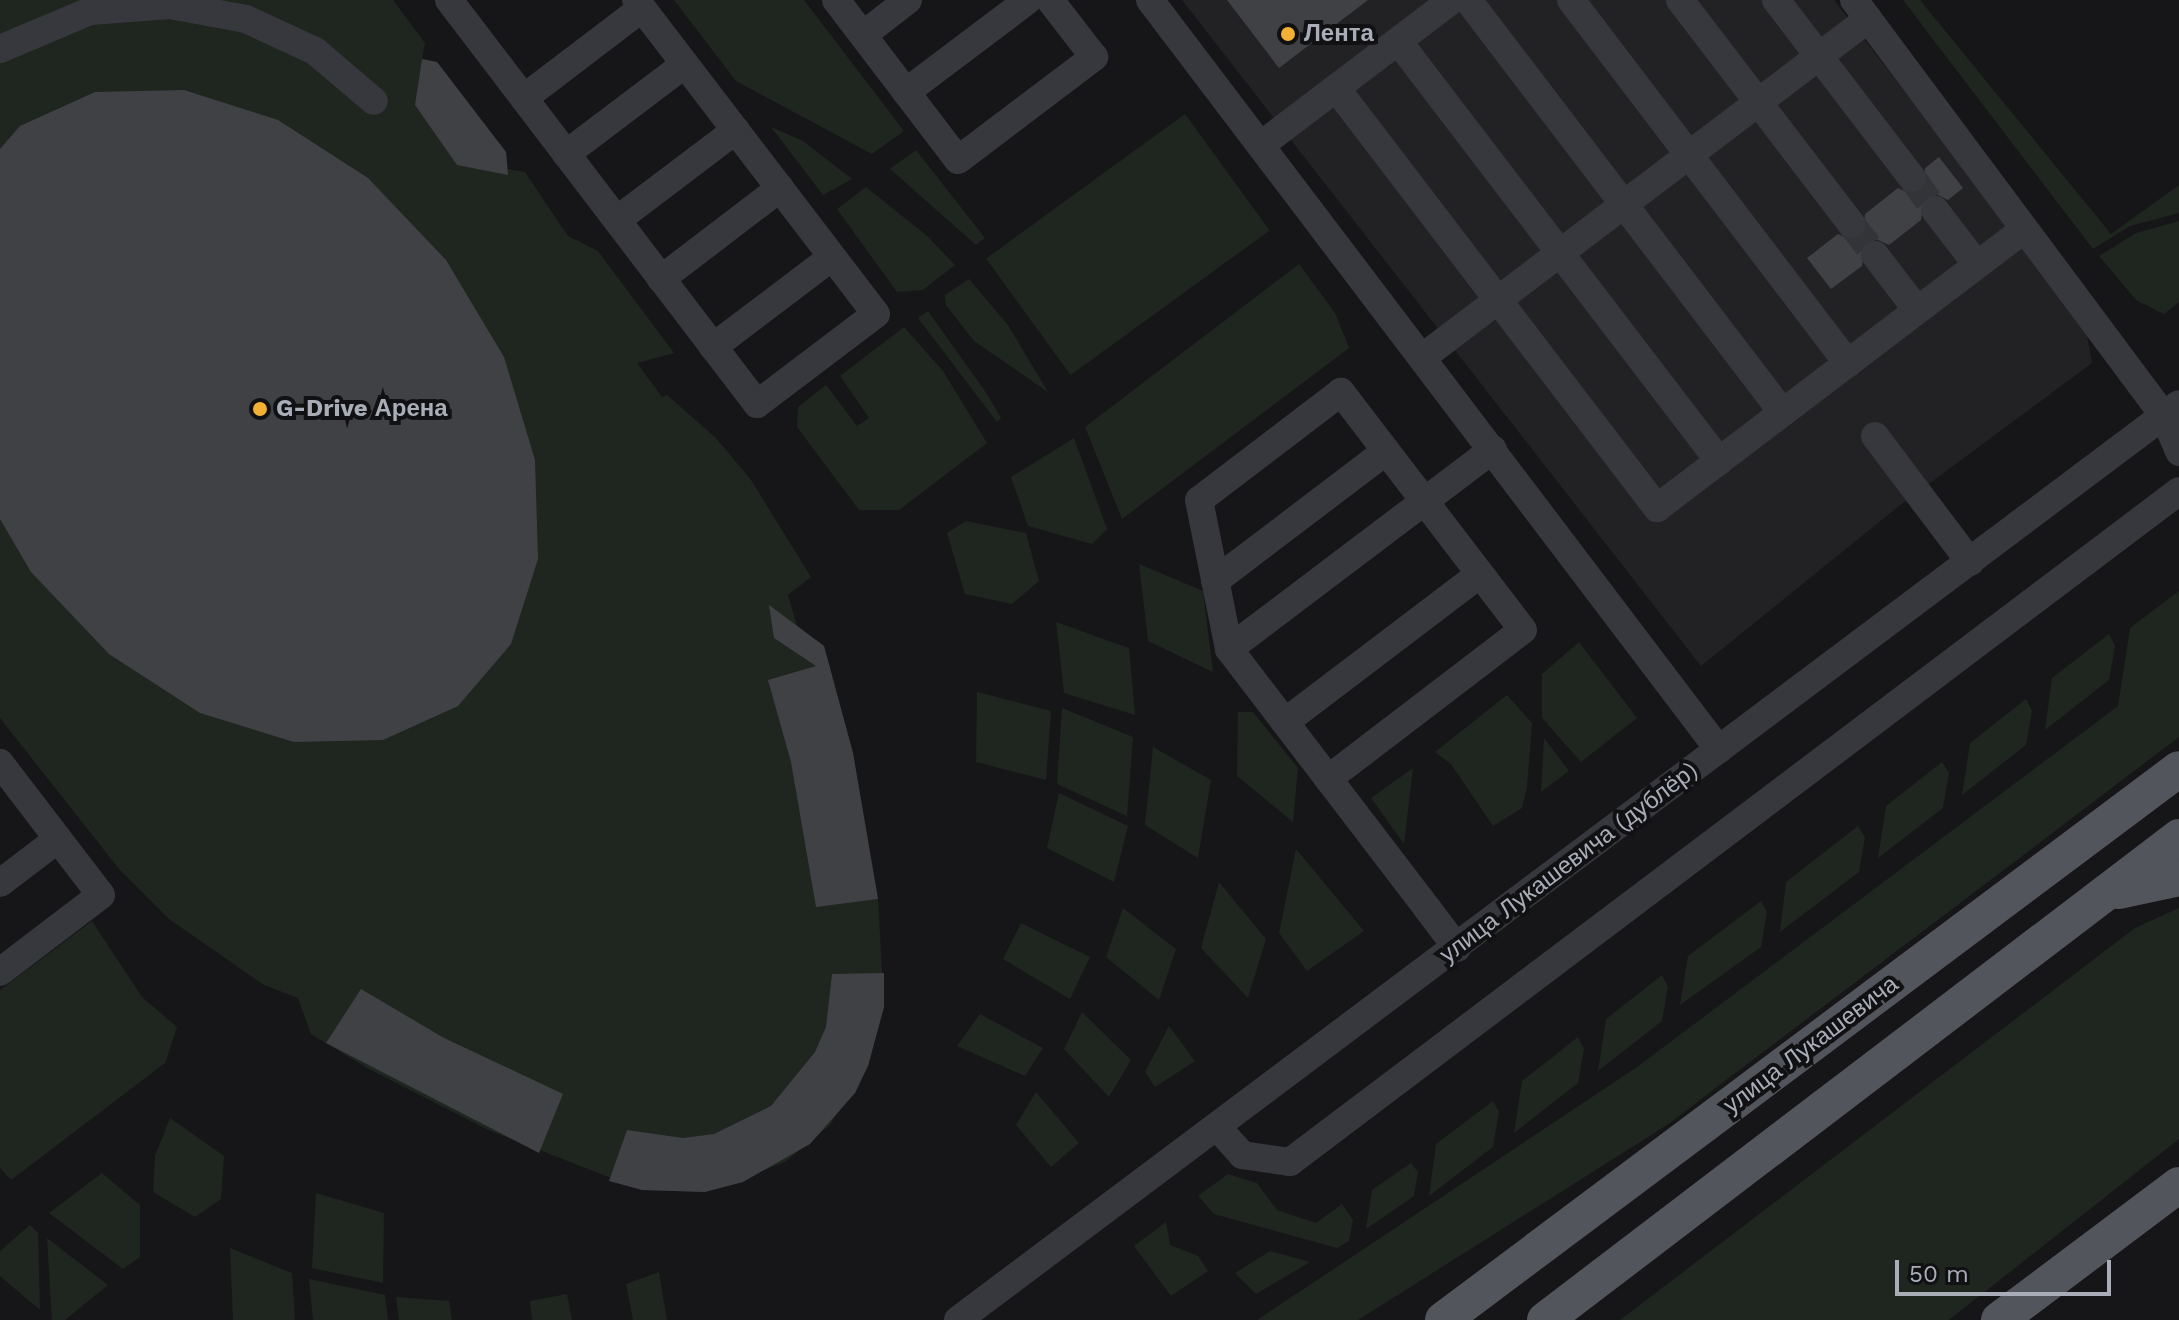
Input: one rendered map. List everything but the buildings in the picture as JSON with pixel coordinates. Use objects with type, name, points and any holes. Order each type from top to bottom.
[{"type":"main road","name":"улица Лукашевича","points":[[1443,1320],[2179,769]]},
{"type":"main road","points":[[1545,1320],[2179,837]]},
{"type":"main road","points":[[2099,898],[2179,878]]},
{"type":"main road","points":[[1999,1320],[2179,1185]]},
{"type":"street","points":[[449,0],[757,404],[876,314],[639,4],[524,98]]},
{"type":"street","points":[[836,0],[958,160],[1094,57],[1050,0]]},
{"type":"street","points":[[863,35],[908,0]]},
{"type":"street","points":[[906,92],[1028,0]]},
{"type":"street","points":[[1150,0],[1719,750]]},
{"type":"street","points":[[1261,145],[1452,0]]},
{"type":"street","points":[[1468,0],[1783,413]]},
{"type":"street","points":[[1571,0],[1848,363]]},
{"type":"street","points":[[1680,0],[1851,224]]},
{"type":"street","points":[[1776,0],[1912,178]]},
{"type":"street","points":[[0,49],[90,11],[173,2],[246,19],[301,45],[374,101]]},
{"type":"street","points":[[1423,357],[1819,57],[1861,10],[2024,229],[2171,410],[2179,452]]},
{"type":"street","points":[[1398,41],[1719,461]]},
{"type":"street","points":[[566,154],[685,64]]},
{"type":"street","points":[[1336,88],[1657,508],[2024,229]]},
{"type":"street","points":[[617,220],[736,130]]},
{"type":"street","points":[[661,279],[780,188]]},
{"type":"street","points":[[1935,210],[1977,265]]},
{"type":"street","points":[[1875,255],[1917,310]]},
{"type":"street","points":[[713,347],[832,257]]},
{"type":"street","points":[[1328,779],[1523,630],[1341,392],[1199,500],[1229,649],[1285,722],[1328,779],[1457,948]]},
{"type":"street","name":"улица Лукашевича (дублёр)","points":[[958,1320],[2171,410]]},
{"type":"street","points":[[1875,436],[1970,562]]},
{"type":"street","points":[[1215,581],[1386,451]]},
{"type":"street","points":[[1229,649],[1430,508],[1498,455]]},
{"type":"street","points":[[1217,1127],[1242,1155],[1290,1162],[2179,491]]},
{"type":"street","points":[[1285,722],[1480,574]]},
{"type":"street","points":[[0,972],[101,895],[3,772]]},
{"type":"street","points":[[0,883],[58,839]]},
{"type":"shaded area","name":"G-Drive Арена","points":[[0,0],[393,0],[425,43],[422,59],[437,62],[506,152],[508,169],[525,172],[568,236],[598,251],[674,353],[637,363],[662,397],[667,395],[715,437],[751,480],[811,577],[788,595],[797,626],[824,646],[853,753],[878,898],[884,1007],[868,1066],[830,1125],[785,1162],[705,1192],[642,1190],[488,1130],[367,1068],[311,1034],[298,998],[264,985],[169,919],[119,869],[0,718]]},
{"type":"shaded area","points":[[674,0],[804,0],[904,131],[872,154],[736,81]]},
{"type":"shaded area","points":[[1182,0],[1834,0],[2085,325],[2092,363],[1899,506],[1701,666]]},
{"type":"shaded area","points":[[1903,0],[1920,0],[2111,234],[2179,185],[2179,213],[2130,226],[2093,249]]},
{"type":"shaded area","points":[[1185,114],[1270,230],[1071,375],[986,259]]},
{"type":"shaded area","points":[[771,127],[803,141],[852,179],[823,195]]},
{"type":"shaded area","points":[[916,150],[985,238],[976,245],[890,169]]},
{"type":"shaded area","points":[[866,187],[926,235],[955,265],[923,290],[897,292],[837,209]]},
{"type":"shaded area","points":[[2179,221],[2179,302],[2164,314],[2136,300],[2099,256],[2136,233]]},
{"type":"shaded area","points":[[1299,264],[1335,313],[1349,348],[1122,519],[1085,427]]},
{"type":"shaded area","points":[[969,279],[1008,325],[1048,392],[974,341],[946,305],[945,295]]},
{"type":"shaded area","points":[[928,311],[987,394],[1001,418],[997,422],[918,318]]},
{"type":"shaded area","points":[[904,327],[943,371],[987,443],[899,510],[859,510],[797,427],[798,407],[826,385],[857,426],[869,418],[840,376]]},
{"type":"shaded area","points":[[1074,438],[1107,529],[1092,544],[1028,526],[1011,477]]},
{"type":"shaded area","points":[[966,521],[1026,533],[1039,581],[1012,604],[965,594],[947,533]]},
{"type":"shaded area","points":[[1139,564],[1203,591],[1213,672],[1148,641]]},
{"type":"shaded area","points":[[2179,591],[2179,737],[1667,1125],[1358,1320],[1257,1320],[1637,1067],[2118,706],[2130,628]]},
{"type":"shaded area","points":[[1056,622],[1129,648],[1135,715],[1064,693]]},
{"type":"shaded area","points":[[2109,634],[2115,646],[2109,680],[2045,730],[2052,678]]},
{"type":"shaded area","points":[[1579,642],[1637,718],[1581,762],[1542,718],[1542,674]]},
{"type":"shaded area","points":[[977,692],[1051,711],[1046,780],[976,762]]},
{"type":"shaded area","points":[[1507,695],[1532,723],[1527,787],[1522,808],[1493,826],[1451,764],[1435,752]]},
{"type":"shaded area","points":[[2026,699],[2032,711],[2026,745],[1962,795],[1970,743]]},
{"type":"shaded area","points":[[1062,708],[1133,737],[1127,816],[1057,784]]},
{"type":"shaded area","points":[[1238,712],[1253,712],[1298,768],[1293,822],[1237,776]]},
{"type":"shaded area","points":[[1544,738],[1569,771],[1541,792]]},
{"type":"shaded area","points":[[1153,747],[1211,780],[1198,858],[1145,825]]},
{"type":"shaded area","points":[[1942,762],[1949,773],[1943,808],[1878,858],[1886,806]]},
{"type":"shaded area","points":[[1413,768],[1404,844],[1371,798]]},
{"type":"shaded area","points":[[1059,793],[1128,826],[1114,882],[1047,848]]},
{"type":"shaded area","points":[[1858,826],[1865,837],[1859,872],[1780,932],[1786,882]]},
{"type":"shaded area","points":[[1296,849],[1364,931],[1307,971],[1279,933]]},
{"type":"shaded area","points":[[1219,882],[1266,939],[1248,998],[1201,948]]},
{"type":"shaded area","points":[[1761,901],[1767,912],[1761,947],[1680,1005],[1688,956]]},
{"type":"shaded area","points":[[1123,908],[1176,949],[1159,1000],[1106,957]]},
{"type":"shaded area","points":[[2179,908],[2179,1139],[1949,1320],[1620,1320],[2135,928]]},
{"type":"shaded area","points":[[92,921],[142,997],[177,1027],[165,1063],[11,1180],[0,1168],[0,990]]},
{"type":"shaded area","points":[[1021,923],[1090,957],[1070,999],[1003,959]]},
{"type":"shaded area","points":[[1662,975],[1668,987],[1662,1021],[1598,1071],[1606,1019]]},
{"type":"shaded area","points":[[1082,1012],[1131,1060],[1109,1097],[1064,1049]]},
{"type":"shaded area","points":[[980,1014],[1043,1048],[1025,1076],[957,1046]]},
{"type":"shaded area","points":[[1169,1026],[1195,1061],[1155,1087],[1145,1072]]},
{"type":"shaded area","points":[[1578,1037],[1584,1049],[1578,1083],[1514,1133],[1522,1081]]},
{"type":"shaded area","points":[[1036,1092],[1079,1143],[1051,1167],[1016,1125]]},
{"type":"shaded area","points":[[1493,1101],[1499,1112],[1493,1147],[1429,1196],[1436,1144]]},
{"type":"shaded area","points":[[170,1118],[224,1156],[221,1199],[195,1217],[153,1192],[155,1156]]},
{"type":"shaded area","points":[[1411,1163],[1418,1172],[1414,1196],[1366,1229],[1372,1190]]},
{"type":"shaded area","points":[[102,1173],[140,1205],[140,1257],[123,1269],[49,1213]]},
{"type":"shaded area","points":[[1228,1174],[1257,1183],[1277,1210],[1316,1223],[1342,1204],[1353,1220],[1349,1241],[1337,1248],[1214,1214],[1198,1196]]},
{"type":"shaded area","points":[[316,1193],[384,1213],[383,1283],[312,1268]]},
{"type":"shaded area","points":[[1166,1222],[1170,1245],[1198,1256],[1208,1271],[1171,1296],[1134,1246]]},
{"type":"shaded area","points":[[30,1225],[38,1233],[40,1310],[0,1276],[0,1251]]},
{"type":"shaded area","points":[[47,1238],[108,1285],[65,1320],[52,1320]]},
{"type":"shaded area","points":[[230,1248],[292,1273],[295,1320],[233,1320]]},
{"type":"shaded area","points":[[1270,1251],[1310,1262],[1256,1294],[1235,1273]]},
{"type":"shaded area","points":[[659,1272],[667,1320],[633,1320],[626,1284]]},
{"type":"shaded area","points":[[309,1279],[385,1295],[388,1320],[313,1320]]},
{"type":"shaded area","points":[[567,1294],[572,1320],[532,1320],[530,1301]]},
{"type":"shaded area","points":[[396,1297],[449,1301],[452,1320],[399,1320]]},
{"type":"tunnel","points":[[1912,178],[1935,210]]},
{"type":"tunnel","points":[[1851,224],[1875,255]]},
{"type":"place","name":"Лента","points":[[1288,34]]},
{"type":"place","name":"G-Drive Арена","points":[[260,409]]}]
